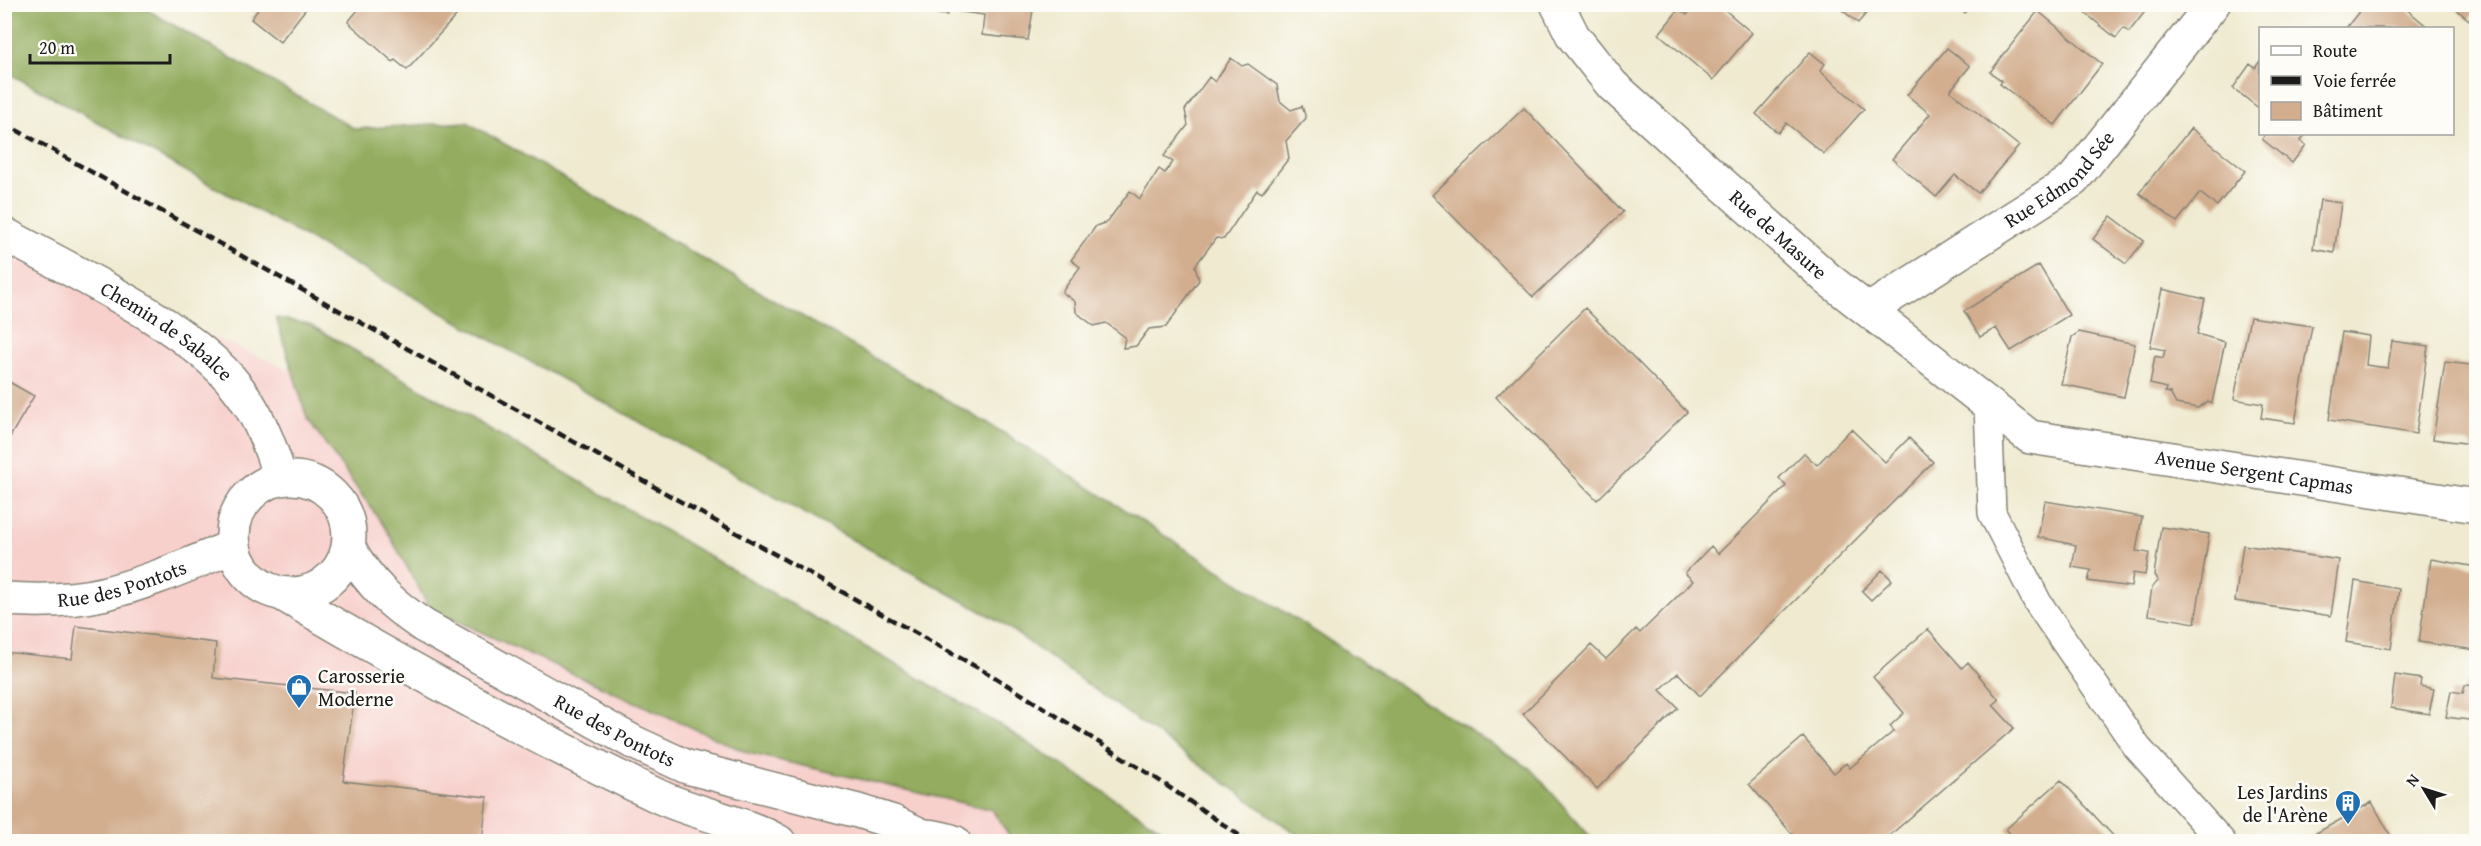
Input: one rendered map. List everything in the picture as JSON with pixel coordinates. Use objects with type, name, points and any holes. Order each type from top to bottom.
[{"type":"street","name":"Rue de Masure","points":[[1557,4],[1573,36],[1612,85],[1828,279],[2030,437]]},
{"type":"street","name":"Rue Edmond Sée","points":[[1869,310],[2073,180],[2213,4]]},
{"type":"street","name":"Chemin de Sabalce","points":[[4,234],[150,317],[200,351],[237,387],[270,445],[280,478]]},
{"type":"street","name":"Avenue Sergent Capmas","points":[[2030,437],[2476,506]]},
{"type":"street","points":[[296,477],[313,481],[327,489],[339,501],[347,516],[350,532],[349,549],[332,579],[318,589],[301,594],[284,595],[266,590],[251,579],[239,564],[234,546],[233,528],[238,511],[248,496],[263,485],[280,478],[296,477]]},
{"type":"street","name":"Rue des Pontots","points":[[4,599],[33,600],[100,594],[148,581],[234,546]]},
{"type":"street","name":"Rue des Pontots","points":[[349,549],[367,579],[391,604],[424,626],[633,742],[687,766],[867,814],[910,838],[938,836],[954,842]]},
{"type":"street","name":"Rue des Pontots","points":[[284,595],[405,667],[575,756],[663,798],[779,842]]},
{"type":"lane","points":[[1988,404],[1992,513],[2038,603],[2137,747],[2222,842]]},
{"type":"shaded area","points":[[4,234],[116,296],[291,370],[307,418],[386,529],[430,609],[748,753],[992,810],[1013,841],[5,841]]},
{"type":"green space","points":[[5,4],[139,5],[355,129],[467,122],[1002,432],[1531,769],[1594,841],[1306,841],[999,621],[5,71]]},
{"type":"green space","points":[[276,318],[309,324],[1000,725],[1180,841],[1013,841],[992,810],[748,753],[430,609],[386,529],[307,418]]},
{"type":"building","points":[[262,4],[306,4],[308,6],[280,42],[251,19]]},
{"type":"building","points":[[363,4],[460,4],[464,7],[407,70],[395,60],[393,62],[348,22]]},
{"type":"building","points":[[924,4],[1034,4],[1028,40],[982,35],[984,15],[947,10],[947,15],[937,14],[938,9]]},
{"type":"building","points":[[1696,4],[1718,4],[1752,33],[1713,80],[1659,34],[1679,9],[1687,15]]},
{"type":"building","points":[[1835,4],[1874,4],[1858,23]]},
{"type":"building","points":[[1955,4],[1972,4],[1965,13]]},
{"type":"building","points":[[2074,4],[2151,4],[2129,32],[2124,28],[2116,38]]},
{"type":"building","points":[[2365,4],[2400,4],[2428,27],[2347,27]]},
{"type":"building","points":[[2450,4],[2476,4],[2476,10],[2469,20]]},
{"type":"building","points":[[2038,11],[2102,64],[2055,125],[2000,84],[2002,81],[1990,72]]},
{"type":"building","points":[[1947,48],[1970,66],[1950,91],[2019,146],[1978,193],[1955,175],[1936,197],[1892,159],[1930,114],[1907,95]]},
{"type":"building","points":[[1810,52],[1825,64],[1820,71],[1864,109],[1824,154],[1786,123],[1778,133],[1756,114]]},
{"type":"building","points":[[1231,58],[1242,66],[1248,64],[1277,85],[1280,101],[1291,110],[1302,106],[1306,118],[1286,141],[1289,158],[1262,193],[1257,190],[1224,239],[1216,238],[1195,266],[1199,280],[1166,327],[1149,329],[1136,346],[1123,348],[1125,337],[1106,323],[1094,326],[1076,312],[1075,302],[1062,292],[1080,267],[1071,260],[1096,226],[1107,222],[1130,191],[1140,199],[1159,169],[1165,173],[1173,162],[1164,156],[1188,125],[1185,110],[1209,77],[1215,82]]},
{"type":"building","points":[[2259,62],[2259,108],[2233,88],[2250,64],[2255,68]]},
{"type":"building","points":[[1524,108],[1623,212],[1533,297],[1432,195]]},
{"type":"building","points":[[2191,128],[2245,171],[2217,206],[2200,193],[2177,222],[2139,193]]},
{"type":"building","points":[[2265,135],[2305,135],[2300,141],[2306,145],[2292,163],[2262,139]]},
{"type":"building","points":[[2320,200],[2341,203],[2334,253],[2313,249]]},
{"type":"building","points":[[2111,216],[2144,241],[2126,264],[2093,239]]},
{"type":"building","points":[[2039,265],[2069,315],[2011,351],[1996,328],[1980,337],[1964,311]]},
{"type":"building","points":[[2162,289],[2205,299],[2197,334],[2225,342],[2212,403],[2208,401],[2198,408],[2176,404],[2170,393],[2165,392],[2166,388],[2150,384],[2155,356],[2163,358],[2165,350],[2150,347]]},
{"type":"building","points":[[1585,308],[1687,412],[1597,500],[1496,397]]},
{"type":"building","points":[[2250,317],[2312,326],[2295,423],[2261,418],[2263,404],[2234,399]]},
{"type":"building","points":[[2079,332],[2135,344],[2124,397],[2061,384],[2072,337]]},
{"type":"building","points":[[2342,332],[2369,336],[2366,365],[2388,368],[2392,341],[2428,346],[2416,434],[2329,420]]},
{"type":"building","points":[[2474,349],[2476,349],[2476,448],[2471,448],[2472,444],[2433,439],[2445,362],[2471,365]]},
{"type":"building","points":[[4,379],[34,396],[4,447]]},
{"type":"building","points":[[1851,429],[1885,462],[1909,438],[1933,462],[1700,696],[1678,673],[1660,690],[1678,708],[1597,789],[1523,714],[1591,645],[1606,659],[1636,629],[1640,633],[1693,581],[1685,573],[1711,546],[1718,554],[1786,486],[1779,478],[1804,453],[1817,465]]},
{"type":"building","points":[[2045,501],[2142,517],[2136,551],[2149,553],[2145,575],[2133,573],[2131,587],[2088,581],[2091,570],[2072,567],[2076,545],[2038,537]]},
{"type":"building","points":[[2161,527],[2209,534],[2195,623],[2148,615],[2152,587],[2158,581],[2154,575]]},
{"type":"building","points":[[2243,545],[2339,560],[2331,616],[2235,601]]},
{"type":"building","points":[[2431,559],[2476,567],[2476,650],[2419,642]]},
{"type":"building","points":[[1882,570],[1892,580],[1871,600],[1862,591]]},
{"type":"building","points":[[2355,581],[2399,589],[2391,649],[2346,642]]},
{"type":"building","points":[[76,626],[216,643],[213,678],[355,693],[343,781],[487,797],[482,842],[4,842],[4,652],[72,659]]},
{"type":"building","points":[[1928,629],[1962,668],[1968,662],[1999,700],[1993,705],[2014,728],[1882,842],[1799,842],[1749,784],[1803,737],[1834,773],[1846,763],[1850,768],[1894,731],[1890,726],[1904,713],[1873,677]]},
{"type":"building","points":[[2395,675],[2421,679],[2420,686],[2434,689],[2429,714],[2391,708]]},
{"type":"building","points":[[2465,685],[2476,686],[2476,721],[2446,717],[2451,691],[2463,693]]},
{"type":"building","points":[[2061,780],[2119,842],[2018,842],[2006,829]]},
{"type":"building","name":"Les Jardins de l'Arène","points":[[2372,802],[2394,842],[2300,842],[2358,810]]},
{"type":"railway","points":[[4,123],[996,678],[1154,777],[1249,842]]},
{"type":"place","name":"Carosserie Moderne","points":[[299,710]]},
{"type":"place","name":"Les Jardins de l'Arène","points":[[2348,826]]}]
